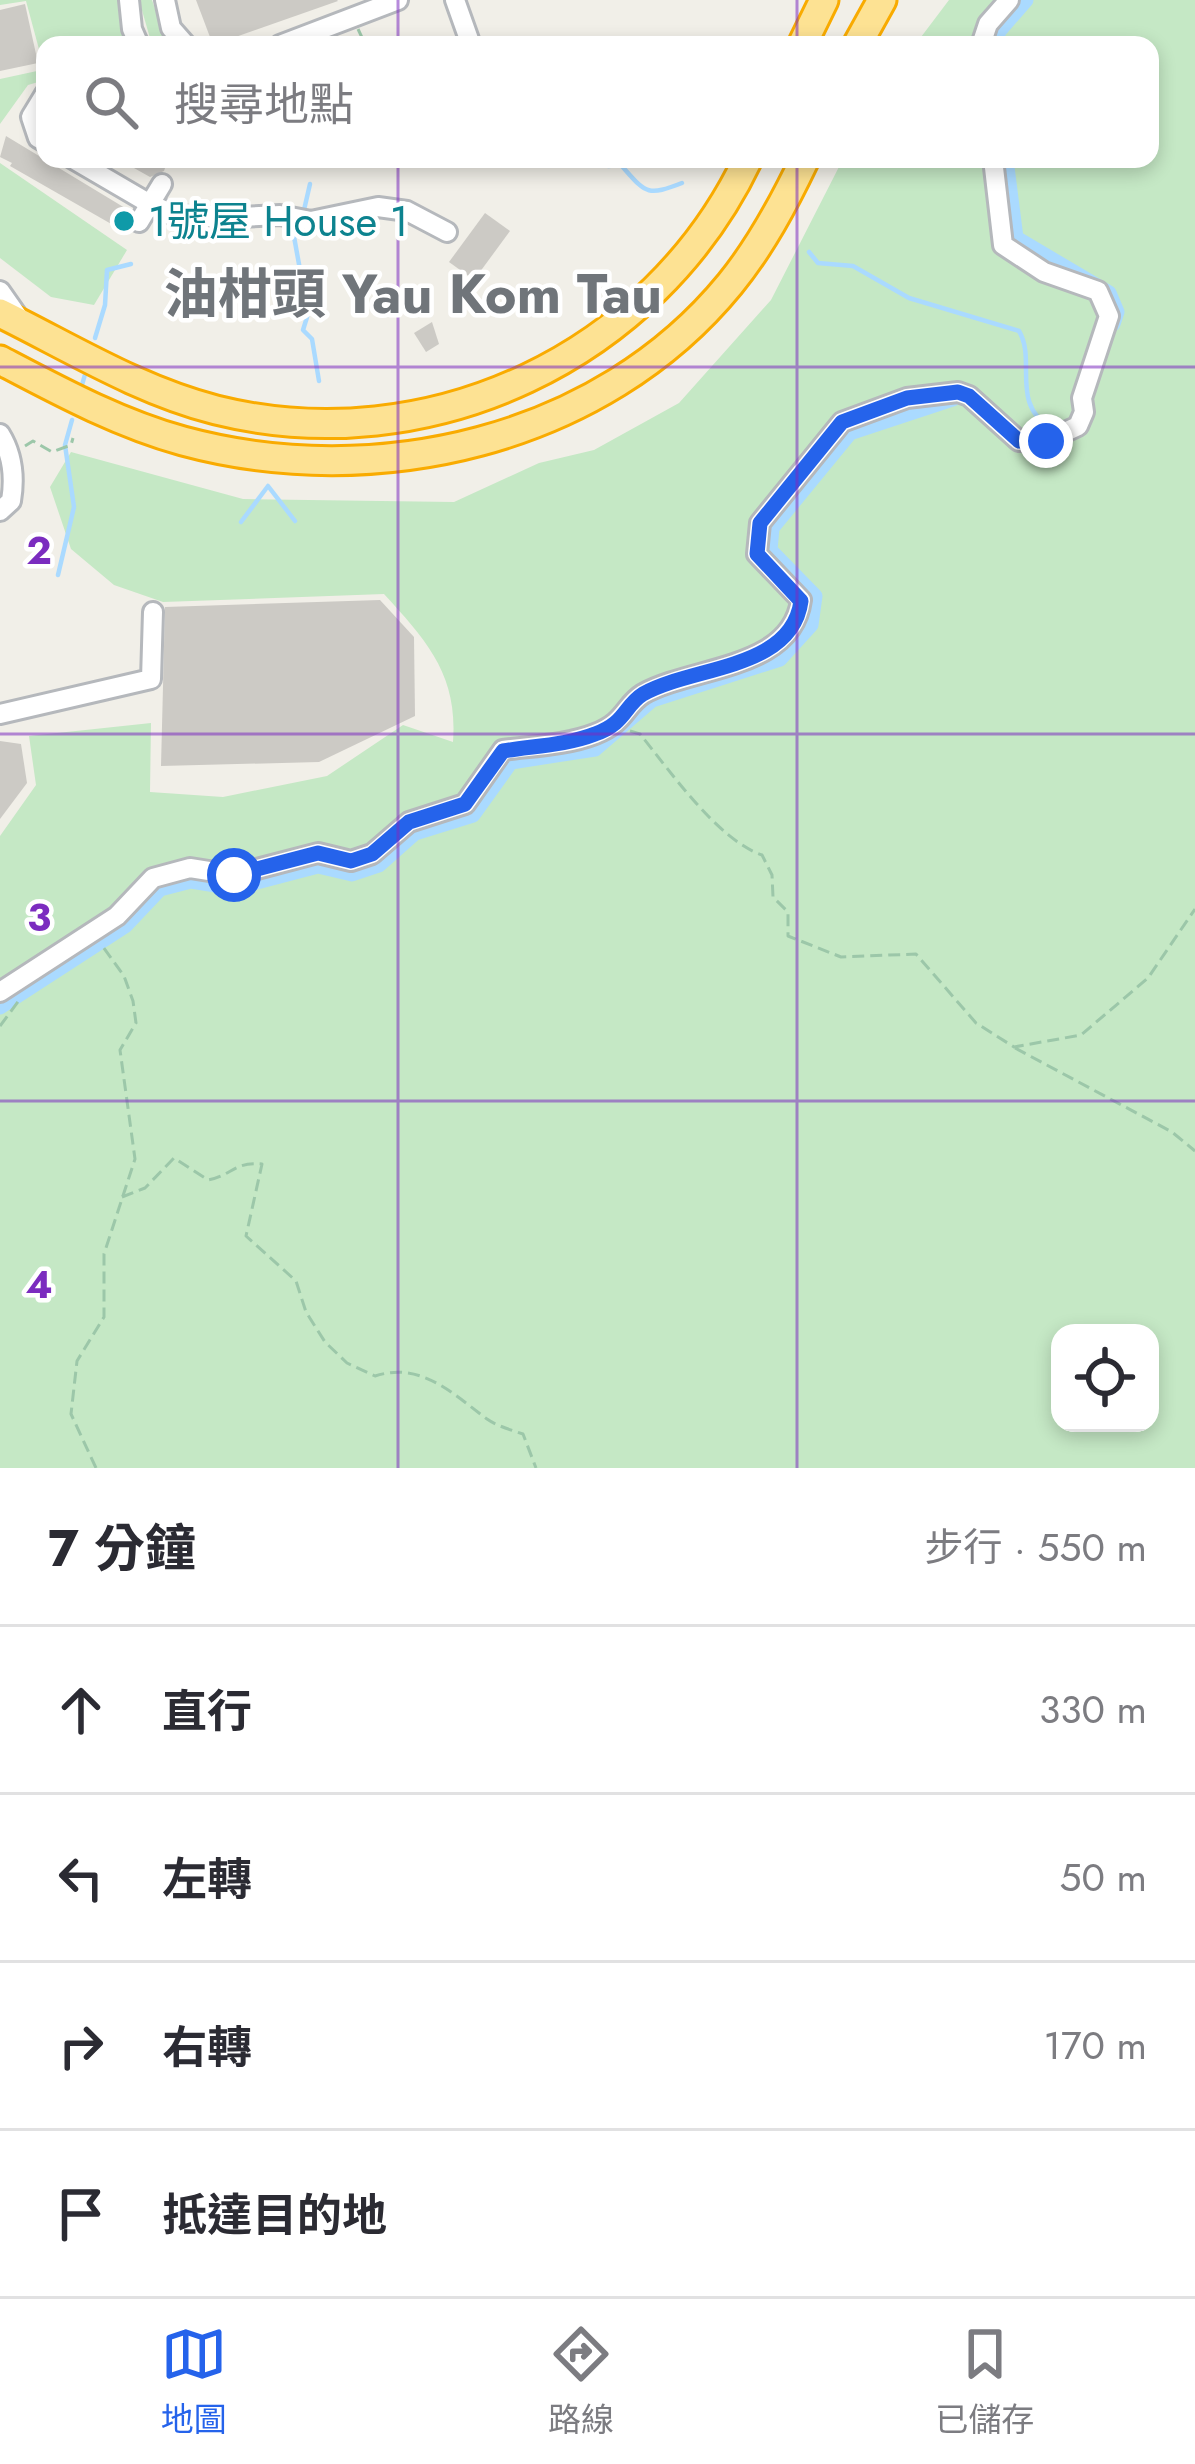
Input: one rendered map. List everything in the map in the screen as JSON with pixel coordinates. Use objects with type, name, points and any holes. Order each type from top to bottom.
[{"type":"highway","points":[[806,36],[824,0]]},
{"type":"highway","points":[[862,36],[882,0]]},
{"type":"highway","points":[[12,319],[140,383],[220,411],[274,420],[350,422],[448,406],[485,396],[553,366],[640,307],[706,232],[743,168]]},
{"type":"highway","points":[[0,360],[109,416],[215,449],[291,460],[339,461],[452,448],[558,414],[612,386],[672,342],[746,263],[800,168]]},
{"type":"street","points":[[129,0],[135,36]]},
{"type":"street","points":[[165,0],[179,36]]},
{"type":"street","points":[[304,36],[398,0]]},
{"type":"street","points":[[455,0],[468,36]]},
{"type":"street","points":[[985,36],[988,24],[1009,0]]},
{"type":"street","points":[[89,168],[176,214],[280,215],[299,221],[378,207],[407,211],[447,232]]},
{"type":"street","points":[[0,992],[117,916],[154,878],[190,868],[234,875],[318,853],[351,861],[372,854],[409,822],[465,804],[503,751],[591,736],[620,723],[640,695],[772,648],[799,620],[801,601],[757,554],[760,523],[842,422],[907,398],[958,392],[969,396],[1019,441],[1046,441],[1078,426],[1084,412],[1082,398],[1109,316],[1098,291],[1044,272],[1004,245],[994,168]]},
{"type":"street","points":[[139,222],[163,184]]},
{"type":"street","points":[[0,291],[12,319]]},
{"type":"street","points":[[0,434],[10,454],[14,483],[11,501],[0,511]]},
{"type":"street","points":[[0,714],[151,679],[153,612]]},
{"type":"path","points":[[357,26],[361,36]]},
{"type":"path","points":[[14,452],[33,442],[52,452],[71,445],[73,438]]},
{"type":"path","points":[[629,731],[640,734],[682,789],[743,848],[762,855],[772,874],[773,897],[788,912],[788,936],[841,957],[916,955],[976,1023],[1172,1132],[1195,1151]]},
{"type":"path","points":[[1014,1047],[1082,1035],[1148,978],[1195,909]]},
{"type":"path","points":[[96,1468],[71,1414],[77,1361],[104,1317],[104,1254],[135,1159],[120,1050],[136,1023],[134,1000],[104,948]]},
{"type":"path","points":[[0,1026],[21,998]]},
{"type":"path","points":[[122,1197],[145,1188],[175,1158],[208,1180],[244,1162],[262,1164],[246,1236],[296,1281],[306,1312],[326,1342],[347,1364],[375,1376],[388,1372],[420,1375],[453,1390],[491,1422],[523,1434],[536,1468]]},
{"type":"green space","points":[[0,0],[121,0],[125,36],[36,38],[26,1],[0,5]]},
{"type":"green space","points":[[139,0],[152,0],[164,36],[149,36]]},
{"type":"green space","points":[[949,0],[1195,0],[1195,1468],[0,1468],[0,836],[36,785],[29,736],[151,723],[150,792],[223,797],[327,776],[403,725],[453,742],[445,678],[426,644],[384,594],[163,602],[114,585],[71,549],[50,487],[71,452],[243,499],[454,502],[539,463],[594,450],[679,403],[771,300],[838,168],[1159,168],[1159,36],[922,36]]},
{"type":"green space","points":[[36,71],[36,83],[28,85],[0,124],[0,79]]},
{"type":"green space","points":[[0,163],[127,250],[94,305],[51,297],[0,258]]},
{"type":"building","points":[[196,0],[338,1],[239,36],[210,36]]},
{"type":"building","points":[[25,4],[36,63],[0,71],[0,10]]},
{"type":"building","points":[[6,136],[36,154],[36,168],[59,168],[130,211],[127,233],[10,166],[0,157]]},
{"type":"building","points":[[134,168],[165,168],[150,177]]},
{"type":"building","points":[[485,213],[510,231],[474,280],[449,262]]},
{"type":"building","points":[[432,322],[439,344],[426,352],[414,333]]},
{"type":"building","points":[[380,600],[414,637],[415,716],[319,762],[161,766],[165,607]]},
{"type":"building","points":[[0,741],[21,744],[27,783],[0,819]]},
{"type":"waterway","points":[[998,36],[1026,0]]},
{"type":"waterway","points":[[624,168],[647,190],[682,183]]},
{"type":"waterway","points":[[1007,168],[1016,238],[1109,293],[1117,312],[1113,324]]},
{"type":"waterway","points":[[304,210],[310,184]]},
{"type":"waterway","points":[[293,231],[308,314],[303,330],[312,339],[319,381]]},
{"type":"waterway","points":[[809,252],[818,263],[853,266],[909,298],[1019,331],[1031,407],[1052,429]]},
{"type":"waterway","points":[[95,338],[105,305],[107,270],[131,264]]},
{"type":"waterway","points":[[82,385],[86,371]]},
{"type":"waterway","points":[[0,1007],[125,926],[160,889],[191,881],[234,888],[318,866],[352,874],[379,865],[415,833],[473,815],[511,762],[595,749],[652,700],[780,659],[811,625],[815,596],[770,550],[772,528],[850,433],[953,399]]},
{"type":"waterway","points":[[58,575],[74,507],[65,445],[72,420]]},
{"type":"waterway","points":[[241,522],[268,486],[295,521]]},
{"type":"place","name":"1號屋 House 1","points":[[124,221]]},
{"type":"district","name":"油柑頭 Yau Kom Tau","points":[[413,294]]},
{"type":"route","points":[[234,875],[318,853],[351,861],[372,854],[409,822],[465,804],[503,751],[591,736],[620,723],[640,695],[772,648],[799,620],[801,601],[757,554],[760,523],[842,422],[907,398],[958,392],[969,396],[1019,441],[1046,441]]}]
